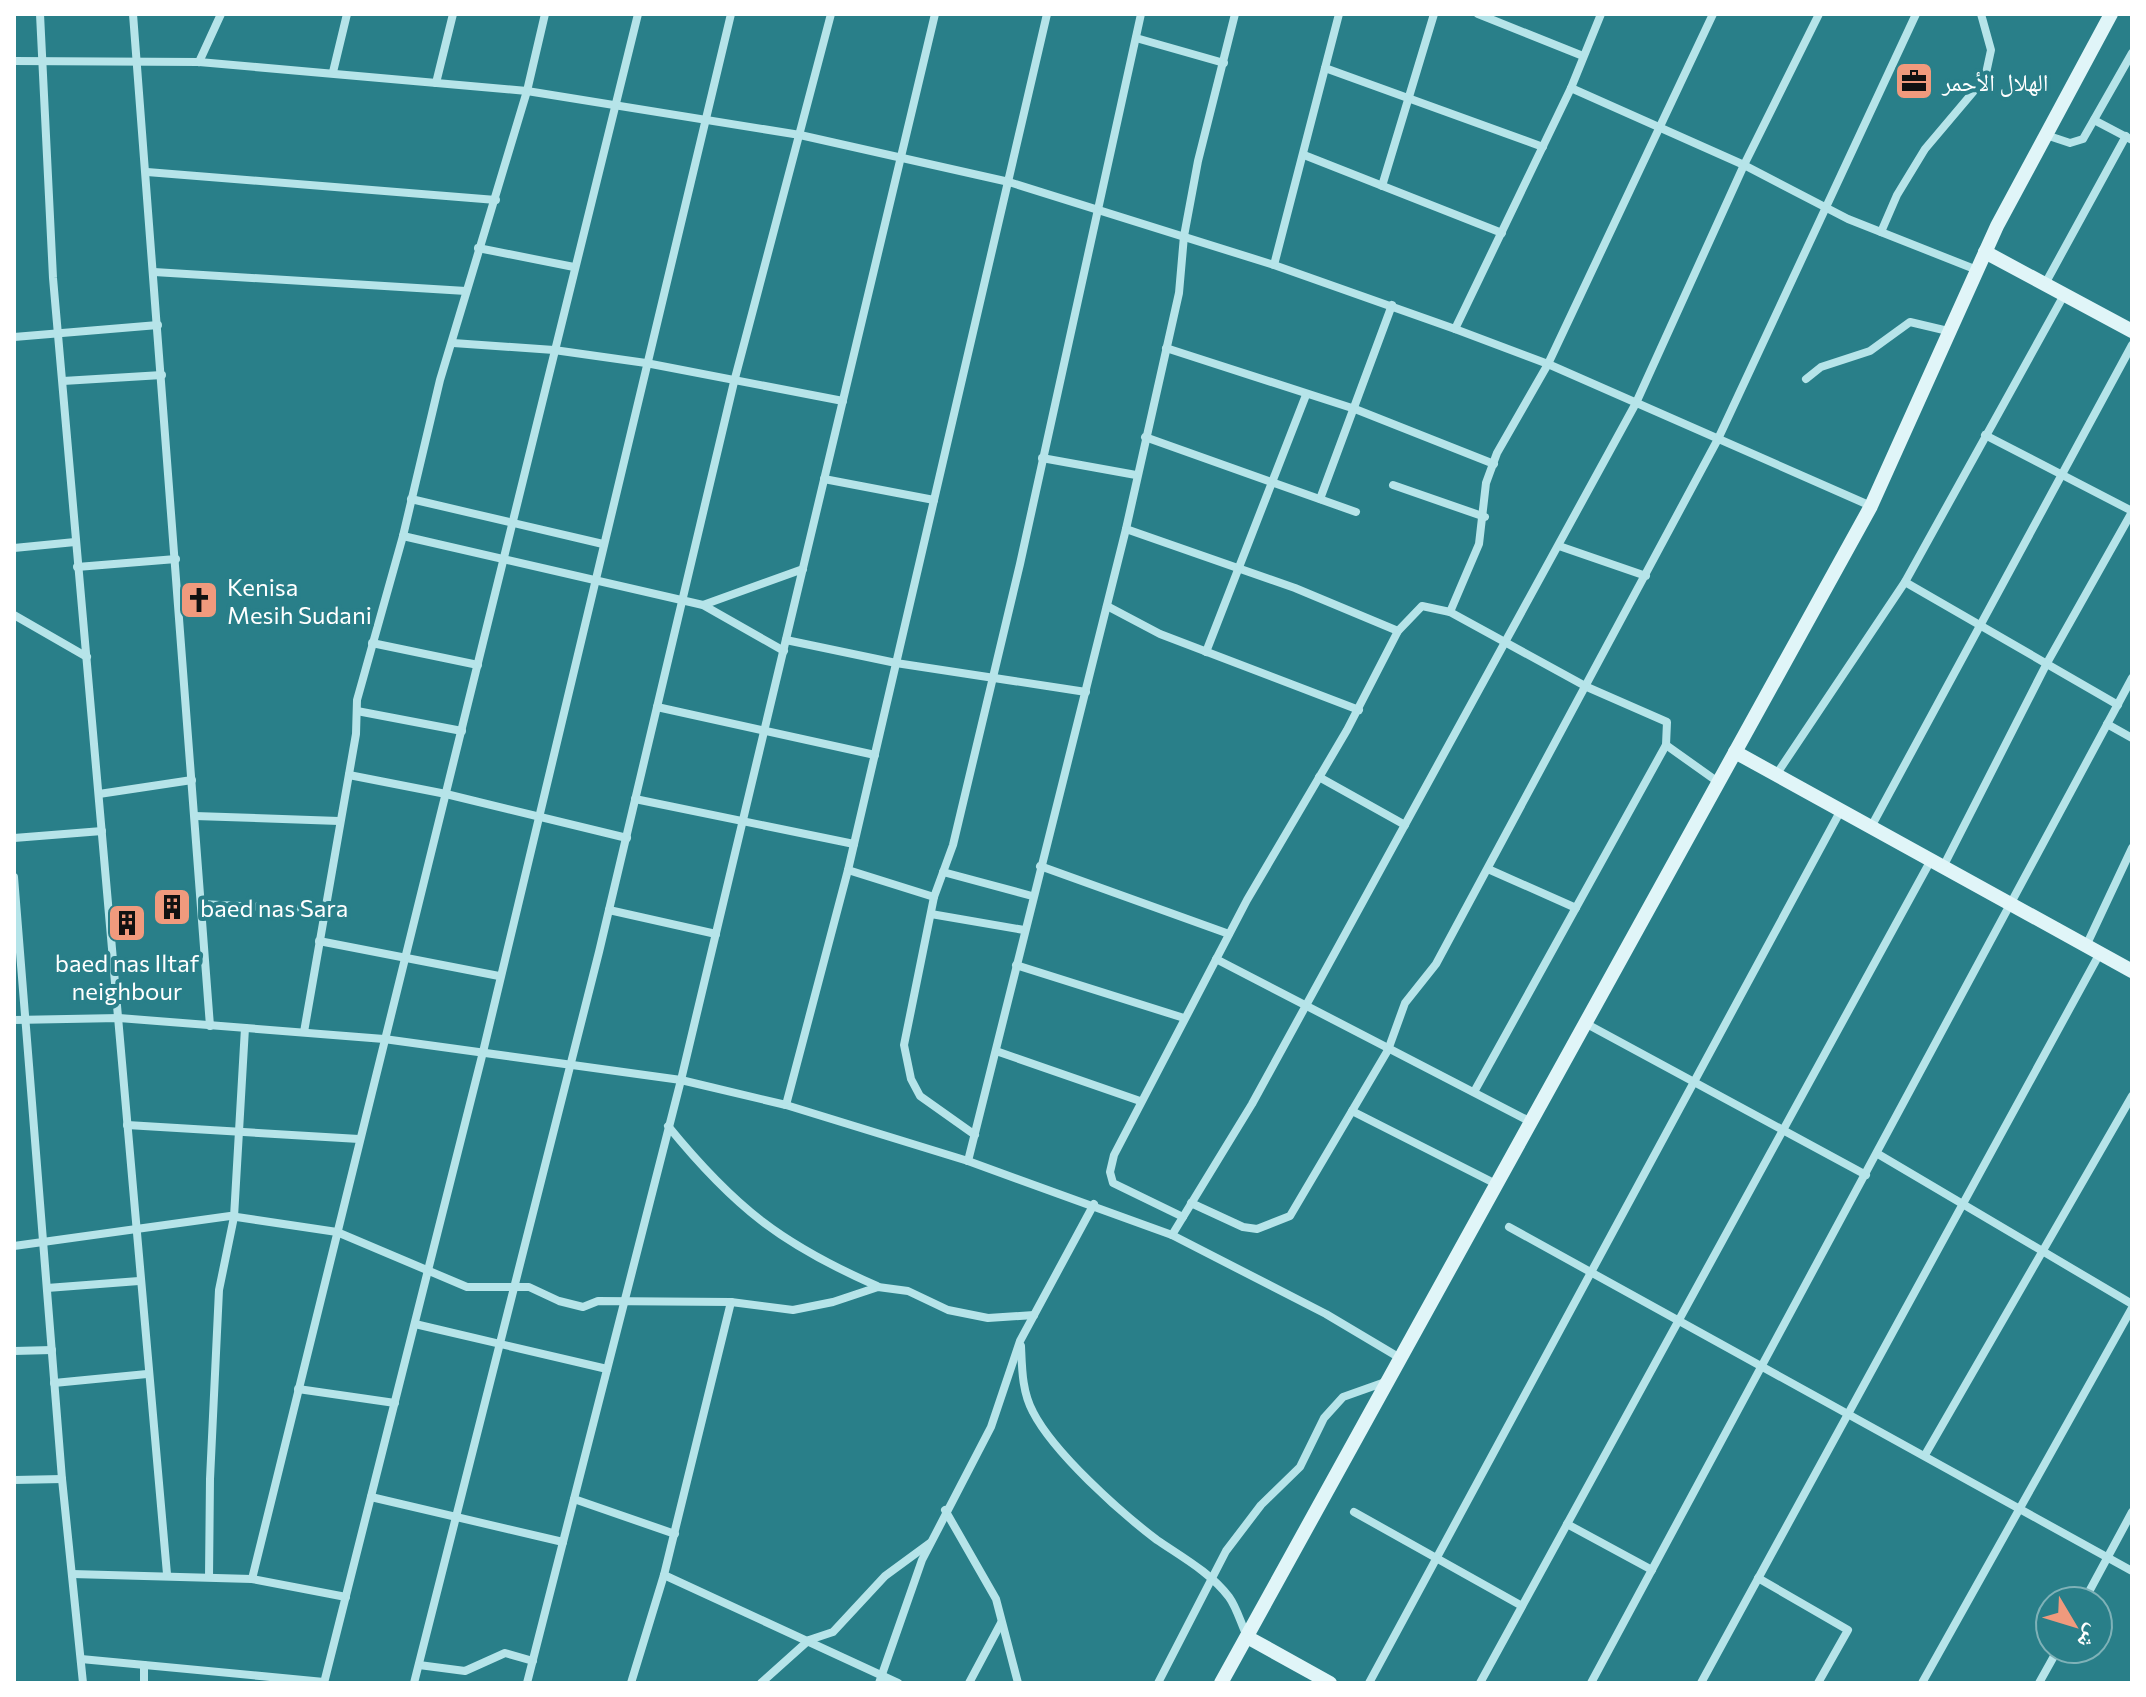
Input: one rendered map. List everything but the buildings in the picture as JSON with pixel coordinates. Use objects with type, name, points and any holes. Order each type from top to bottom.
[{"type":"street","points":[[40,14],[45,60],[58,333],[77,567],[167,1574]]},
{"type":"street","points":[[133,14],[210,1026]]},
{"type":"street","points":[[199,62],[221,14]]},
{"type":"street","points":[[333,72],[347,14]]},
{"type":"street","points":[[436,83],[453,14]]},
{"type":"street","points":[[304,1032],[349,775],[357,711],[372,643],[478,248],[496,200],[527,91],[545,14]]},
{"type":"street","points":[[252,1579],[638,14]]},
{"type":"street","points":[[81,1659],[324,1682],[483,1052],[593,579],[731,14]]},
{"type":"street","points":[[414,1683],[627,838],[734,382],[831,14]]},
{"type":"street","points":[[527,1683],[681,1080],[935,14]]},
{"type":"street","points":[[786,1105],[848,870],[1047,14]]},
{"type":"street","points":[[975,1135],[920,1096],[906,1060],[904,1045],[934,897],[963,807],[1080,300],[1141,14]]},
{"type":"street","points":[[968,1161],[1126,529],[1179,293],[1184,236],[1198,161],[1235,14]]},
{"type":"street","points":[[1274,265],[1339,14]]},
{"type":"street","points":[[1382,186],[1434,14]]},
{"type":"street","points":[[1478,14],[1583,56]]},
{"type":"street","points":[[1455,329],[1571,88],[1601,14]]},
{"type":"street","points":[[1450,612],[1479,544],[1485,517],[1486,483],[1511,425],[1548,364],[1713,14]]},
{"type":"street","points":[[1172,1235],[1304,1008],[1636,403],[1744,165],[1819,14]]},
{"type":"street","points":[[1191,1203],[1243,1227],[1257,1229],[1290,1216],[1388,1050],[1405,1003],[1436,964],[1718,439],[1916,14]]},
{"type":"street","points":[[1881,232],[1897,195],[1925,149],[1985,78],[1991,50],[1981,14]]},
{"type":"street","points":[[1221,1683],[1871,506],[1985,252],[2111,14]]},
{"type":"street","points":[[1136,38],[1224,63]]},
{"type":"street","points":[[2046,135],[2078,143],[2132,53]]},
{"type":"street","points":[[14,61],[199,62],[527,91],[617,103],[800,135],[1009,182],[1392,305],[1548,364],[1871,506]]},
{"type":"street","points":[[1325,68],[1543,147]]},
{"type":"street","points":[[1571,88],[1744,165],[1825,208],[1977,270]]},
{"type":"street","points":[[2045,284],[2129,138],[2094,120]]},
{"type":"street","points":[[1304,155],[1502,233]]},
{"type":"street","points":[[147,172],[496,200]]},
{"type":"street","points":[[478,248],[574,267]]},
{"type":"street","points":[[1985,252],[2064,295],[2130,325]]},
{"type":"street","points":[[154,272],[466,291]]},
{"type":"street","points":[[1776,775],[1905,582],[2064,295]]},
{"type":"street","points":[[1320,499],[1392,305]]},
{"type":"street","points":[[1806,379],[1821,367],[1870,351],[1910,322],[1948,331]]},
{"type":"street","points":[[14,337],[158,325]]},
{"type":"street","points":[[453,343],[554,350],[646,363],[843,401]]},
{"type":"street","points":[[1871,827],[2132,345]]},
{"type":"street","points":[[1166,348],[1355,409],[1494,464]]},
{"type":"street","points":[[63,381],[162,375]]},
{"type":"street","points":[[1206,652],[1306,395]]},
{"type":"street","points":[[1480,1683],[1783,1130],[1937,863],[2132,512],[1985,435]]},
{"type":"street","points":[[1145,437],[1356,512]]},
{"type":"street","points":[[1042,458],[1136,475]]},
{"type":"street","points":[[824,479],[934,500]]},
{"type":"street","points":[[1393,485],[1485,517]]},
{"type":"street","points":[[411,499],[603,544]]},
{"type":"street","points":[[1126,529],[1240,569],[1398,631]]},
{"type":"street","points":[[403,536],[703,605],[784,651]]},
{"type":"street","points":[[14,548],[75,542]]},
{"type":"street","points":[[1559,546],[1646,576]]},
{"type":"street","points":[[77,567],[176,559]]},
{"type":"street","points":[[703,605],[803,569]]},
{"type":"street","points":[[1905,582],[2118,705]]},
{"type":"street","points":[[1107,606],[1160,634],[1359,710]]},
{"type":"street","points":[[1183,1217],[1111,1180],[1114,1155],[1229,934],[1359,710],[1398,631],[1422,606],[1450,612],[1587,687],[1667,722],[1666,745],[1474,1092]]},
{"type":"street","points":[[14,615],[87,657]]},
{"type":"street","points":[[786,640],[896,663],[1086,692]]},
{"type":"street","points":[[372,643],[478,665]]},
{"type":"street","points":[[1591,1683],[2013,905],[2132,678]]},
{"type":"street","points":[[657,707],[875,755]]},
{"type":"street","points":[[357,711],[462,731]]},
{"type":"street","points":[[2107,724],[2132,738]]},
{"type":"street","points":[[1666,745],[1718,782]]},
{"type":"street","points":[[1735,752],[2132,971]]},
{"type":"street","points":[[349,775],[446,794],[627,838]]},
{"type":"street","points":[[1319,777],[1405,825]]},
{"type":"street","points":[[99,794],[192,780]]},
{"type":"street","points":[[635,799],[854,844]]},
{"type":"street","points":[[1369,1683],[1841,810]]},
{"type":"street","points":[[195,816],[339,821]]},
{"type":"street","points":[[14,838],[102,831]]},
{"type":"street","points":[[2086,946],[2132,848]]},
{"type":"street","points":[[1040,866],[1229,934]]},
{"type":"street","points":[[1488,869],[1576,908]]},
{"type":"street","points":[[848,870],[934,897]]},
{"type":"street","points":[[943,872],[1032,896]]},
{"type":"street","points":[[14,877],[62,1479],[83,1683]]},
{"type":"street","points":[[201,904],[324,910]]},
{"type":"street","points":[[609,910],[716,934]]},
{"type":"street","points":[[931,914],[1024,930]]},
{"type":"street","points":[[319,941],[499,976]]},
{"type":"street","points":[[1701,1683],[2100,953]]},
{"type":"street","points":[[1216,959],[1304,1008],[1531,1122]]},
{"type":"street","points":[[1016,965],[1184,1018]]},
{"type":"street","points":[[14,1020],[119,1018],[384,1039],[681,1080],[786,1105],[968,1161],[1094,1204],[1172,1235],[1326,1314],[1400,1358]]},
{"type":"street","points":[[1585,1023],[1866,1175]]},
{"type":"street","points":[[209,1577],[210,1479],[219,1290],[234,1217],[245,1028]]},
{"type":"street","points":[[996,1051],[1140,1101]]},
{"type":"street","points":[[1925,1455],[2132,1096]]},
{"type":"street","points":[[1352,1111],[1496,1184]]},
{"type":"street","points":[[127,1125],[359,1139]]},
{"type":"street","points":[[668,1126],[712,1180],[749,1214],[796,1246],[878,1287],[908,1291],[948,1310],[988,1318],[1034,1315]]},
{"type":"street","points":[[1878,1154],[2132,1306],[1922,1683]]},
{"type":"street","points":[[879,1683],[930,1542],[991,1427],[1020,1341],[1094,1204]]},
{"type":"street","points":[[14,1246],[134,1227],[234,1217],[337,1232],[467,1287],[529,1287],[559,1301],[583,1307],[598,1301],[731,1302],[793,1310],[833,1302],[878,1287]]},
{"type":"street","points":[[1509,1227],[1592,1270],[2132,1571]]},
{"type":"street","points":[[47,1288],[139,1281]]},
{"type":"street","points":[[631,1683],[675,1534],[731,1302]]},
{"type":"street","points":[[415,1324],[607,1369]]},
{"type":"street","points":[[1020,1341],[1022,1379],[1032,1412],[1068,1458],[1153,1536],[1211,1578],[1231,1599],[1247,1637],[1330,1683]]},
{"type":"street","points":[[14,1351],[52,1350]]},
{"type":"street","points":[[54,1383],[147,1374]]},
{"type":"street","points":[[1158,1683],[1226,1551],[1261,1505],[1300,1467],[1324,1418],[1343,1397],[1388,1380]]},
{"type":"street","points":[[298,1389],[395,1403]]},
{"type":"street","points":[[14,1480],[62,1479]]},
{"type":"street","points":[[371,1497],[563,1542]]},
{"type":"street","points":[[574,1499],[675,1534]]},
{"type":"street","points":[[945,1510],[996,1599],[1018,1683]]},
{"type":"street","points":[[1354,1512],[1522,1606]]},
{"type":"street","points":[[2093,1585],[2132,1512]]},
{"type":"street","points":[[1567,1524],[1652,1570]]},
{"type":"street","points":[[761,1683],[809,1640],[833,1632],[885,1576],[930,1542]]},
{"type":"street","points":[[72,1574],[167,1574],[252,1579],[346,1597]]},
{"type":"street","points":[[664,1575],[898,1683]]},
{"type":"street","points":[[1758,1578],[1848,1630],[1820,1682]]},
{"type":"street","points":[[969,1683],[1001,1623]]},
{"type":"street","points":[[419,1665],[465,1671],[505,1653],[533,1661]]},
{"type":"street","points":[[144,1665],[144,1683]]},
{"type":"street","points":[[2039,1683],[2049,1665]]},
{"type":"place","name":"الهلال الأحمر","points":[[1914,81]]},
{"type":"place","name":"Kenisa Mesih Sudani","points":[[199,600]]},
{"type":"place","name":"baed nas Sara","points":[[172,907]]},
{"type":"place","name":"baed nas Iltaf neighbour","points":[[127,923]]}]
